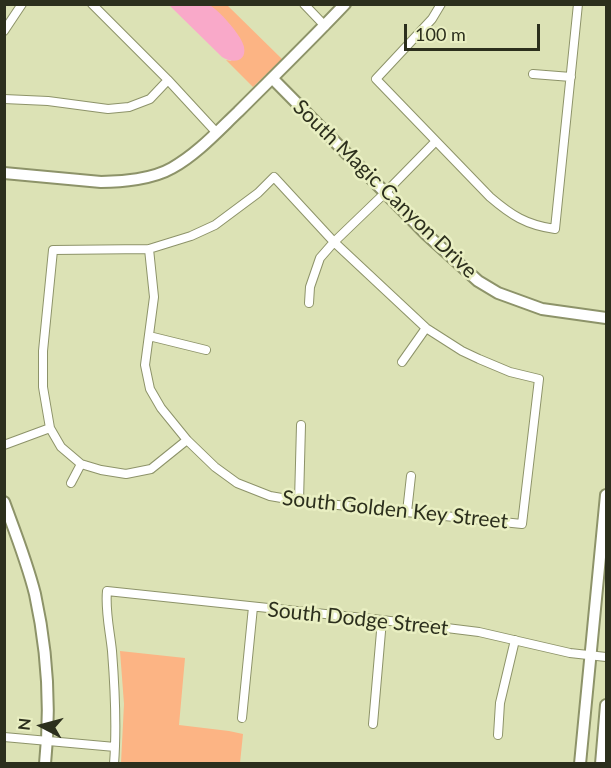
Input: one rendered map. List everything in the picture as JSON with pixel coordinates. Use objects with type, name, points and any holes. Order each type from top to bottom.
[{"type":"street","points":[[4,31],[22,4]]},
{"type":"street","points":[[92,4],[216,132]]},
{"type":"street","points":[[304,4],[325,26]]},
{"type":"street","points":[[4,173],[101,182],[129,181],[170,170],[192,156],[345,4]]},
{"type":"street","points":[[441,4],[432,20],[376,79],[504,209],[537,226],[555,229],[578,4]]},
{"type":"street","points":[[533,74],[571,77]]},
{"type":"street","name":"South Magic Canyon Drive","points":[[272,78],[426,234],[478,281],[498,293],[542,309],[606,318]]},
{"type":"street","points":[[4,99],[129,108],[150,99],[168,81]]},
{"type":"street","points":[[309,303],[310,287],[320,258],[435,141]]},
{"type":"street","points":[[187,440],[151,469],[126,474],[81,464],[61,447],[50,428],[43,387],[43,351],[53,250],[149,249],[191,236],[215,225],[274,177],[334,242],[426,328],[402,362]]},
{"type":"street","name":"South Golden Key Street","points":[[149,249],[154,297],[146,365],[150,389],[161,408],[187,440],[215,467],[237,483],[270,496],[522,524],[539,378],[510,372],[479,359],[426,328]]},
{"type":"street","points":[[149,336],[206,350]]},
{"type":"street","points":[[299,501],[301,425]]},
{"type":"street","points":[[4,445],[50,428]]},
{"type":"street","points":[[71,483],[81,464]]},
{"type":"street","points":[[407,512],[411,476]]},
{"type":"street","points":[[580,764],[590,655],[602,584],[606,495]]},
{"type":"street","points":[[4,502],[35,594],[48,694],[45,764]]},
{"type":"street","name":"South Dodge Street","points":[[115,747],[115,684],[106,603],[107,591],[479,632],[542,648],[606,657]]},
{"type":"street","points":[[242,718],[254,607]]},
{"type":"street","points":[[373,724],[382,620]]},
{"type":"street","points":[[498,735],[500,703],[515,640]]},
{"type":"street","points":[[601,764],[606,705]]},
{"type":"street","points":[[4,737],[115,747],[114,764]]},
{"type":"shaded area","points":[[207,4],[211,6],[223,16],[243,42],[244,52],[241,59],[234,61],[222,57],[169,5]]},
{"type":"shaded area","points":[[208,5],[227,5],[282,59],[253,87],[226,60],[231,61],[240,39],[226,20]]},
{"type":"shaded area","points":[[120,651],[185,658],[179,725],[243,734],[240,763],[121,763],[124,704]]}]
